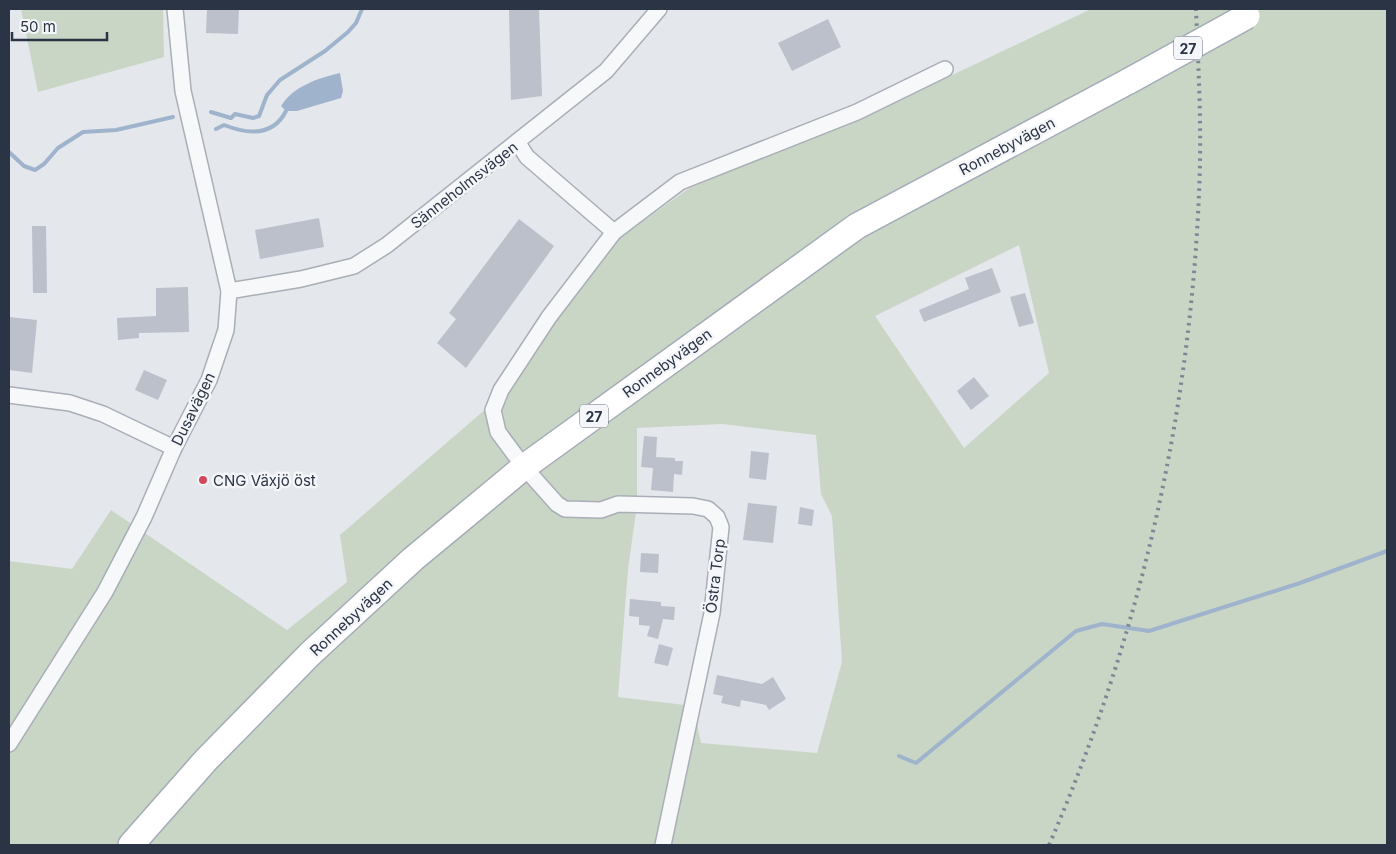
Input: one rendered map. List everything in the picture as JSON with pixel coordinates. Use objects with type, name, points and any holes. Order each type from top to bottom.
[{"type":"main road","name":"Ronnebyvägen","points":[[132,845],[206,760],[310,654],[413,560],[524,467],[857,226],[1129,81],[1253,12]]},
{"type":"street","name":"Dusavägen","points":[[9,744],[105,592],[144,516],[174,448],[209,380],[226,330],[229,291],[183,92],[175,9]]},
{"type":"street","name":"Sänneholmsvägen","points":[[229,291],[301,279],[354,266],[387,245],[518,143],[606,71],[659,9]]},
{"type":"street","name":"Östra Torp","points":[[663,845],[712,613],[721,527],[717,517],[708,509],[693,506],[618,504],[601,510],[566,509],[557,504],[524,467],[498,432],[493,410],[501,390],[549,316],[614,232],[680,182],[857,112],[945,69]]},
{"type":"street","points":[[518,143],[527,158],[614,232]]},
{"type":"street","points":[[9,396],[70,403],[103,414],[174,448]]},
{"type":"green space","points":[[21,9],[163,9],[164,57],[38,92]]},
{"type":"green space","points":[[1091,9],[1387,9],[1387,845],[9,845],[9,561],[72,569],[111,510],[287,630],[347,582],[340,535],[488,407],[620,238],[696,183],[885,107]],"holes":[[[1019,245],[1049,373],[964,448],[875,316]],[[722,424],[816,435],[821,494],[832,516],[842,662],[817,753],[701,743],[693,706],[618,697],[628,569],[637,505],[637,428]]]},
{"type":"water","points":[[340,73],[343,91],[341,98],[297,111],[286,111],[281,106],[299,88],[315,80]]},
{"type":"building","points":[[207,9],[239,9],[238,34],[206,33]]},
{"type":"building","points":[[509,9],[539,9],[542,96],[511,100]]},
{"type":"building","points":[[828,19],[841,47],[792,71],[778,43]]},
{"type":"building","points":[[319,218],[324,247],[260,259],[255,230]]},
{"type":"building","points":[[519,219],[554,246],[466,368],[437,343],[456,319],[449,313]]},
{"type":"building","points":[[32,226],[46,226],[47,293],[33,293]]},
{"type":"building","points":[[992,268],[1001,292],[924,322],[919,310],[969,289],[965,278]]},
{"type":"building","points":[[188,287],[189,332],[139,333],[139,338],[118,340],[117,318],[156,316],[156,288]]},
{"type":"building","points":[[1025,293],[1034,323],[1019,327],[1010,297]]},
{"type":"building","points":[[9,317],[37,320],[32,373],[9,370]]},
{"type":"building","points":[[144,370],[167,380],[158,400],[135,390]]},
{"type":"building","points":[[974,377],[989,396],[971,410],[957,391]]},
{"type":"building","points":[[644,436],[657,437],[656,457],[675,458],[675,461],[683,461],[682,475],[674,474],[673,492],[651,490],[653,468],[641,467]]},
{"type":"building","points":[[751,451],[769,453],[766,480],[749,478]]},
{"type":"building","points":[[748,503],[777,506],[773,543],[743,540]]},
{"type":"building","points":[[800,507],[814,510],[812,526],[798,524]]},
{"type":"building","points":[[641,553],[659,554],[658,573],[640,572]]},
{"type":"building","points":[[630,599],[661,602],[661,606],[675,607],[674,620],[663,619],[658,639],[647,636],[650,626],[639,625],[639,617],[629,616]]},
{"type":"building","points":[[659,644],[673,648],[668,666],[654,663]]},
{"type":"building","points":[[717,675],[762,684],[773,677],[786,699],[769,710],[766,705],[741,700],[740,707],[721,703],[723,696],[713,694]]},
{"type":"waterway","points":[[211,112],[231,118],[235,114],[253,118],[259,116],[267,95],[280,80],[325,51],[348,32],[356,23],[362,9]]},
{"type":"waterway","points":[[216,129],[224,125],[250,131],[267,129],[281,119],[286,111]]},
{"type":"waterway","points":[[9,152],[24,166],[35,170],[44,164],[58,148],[83,132],[116,130],[173,117]]},
{"type":"waterway","points":[[899,756],[916,763],[1076,631],[1102,624],[1149,631],[1300,583],[1387,551]]},
{"type":"railway","points":[[1049,845],[1082,763],[1111,681],[1137,597],[1158,512],[1174,426],[1187,339],[1196,252],[1200,164],[1196,9]]},
{"type":"place","name":"CNG Växjö öst","points":[[203,480]]}]
